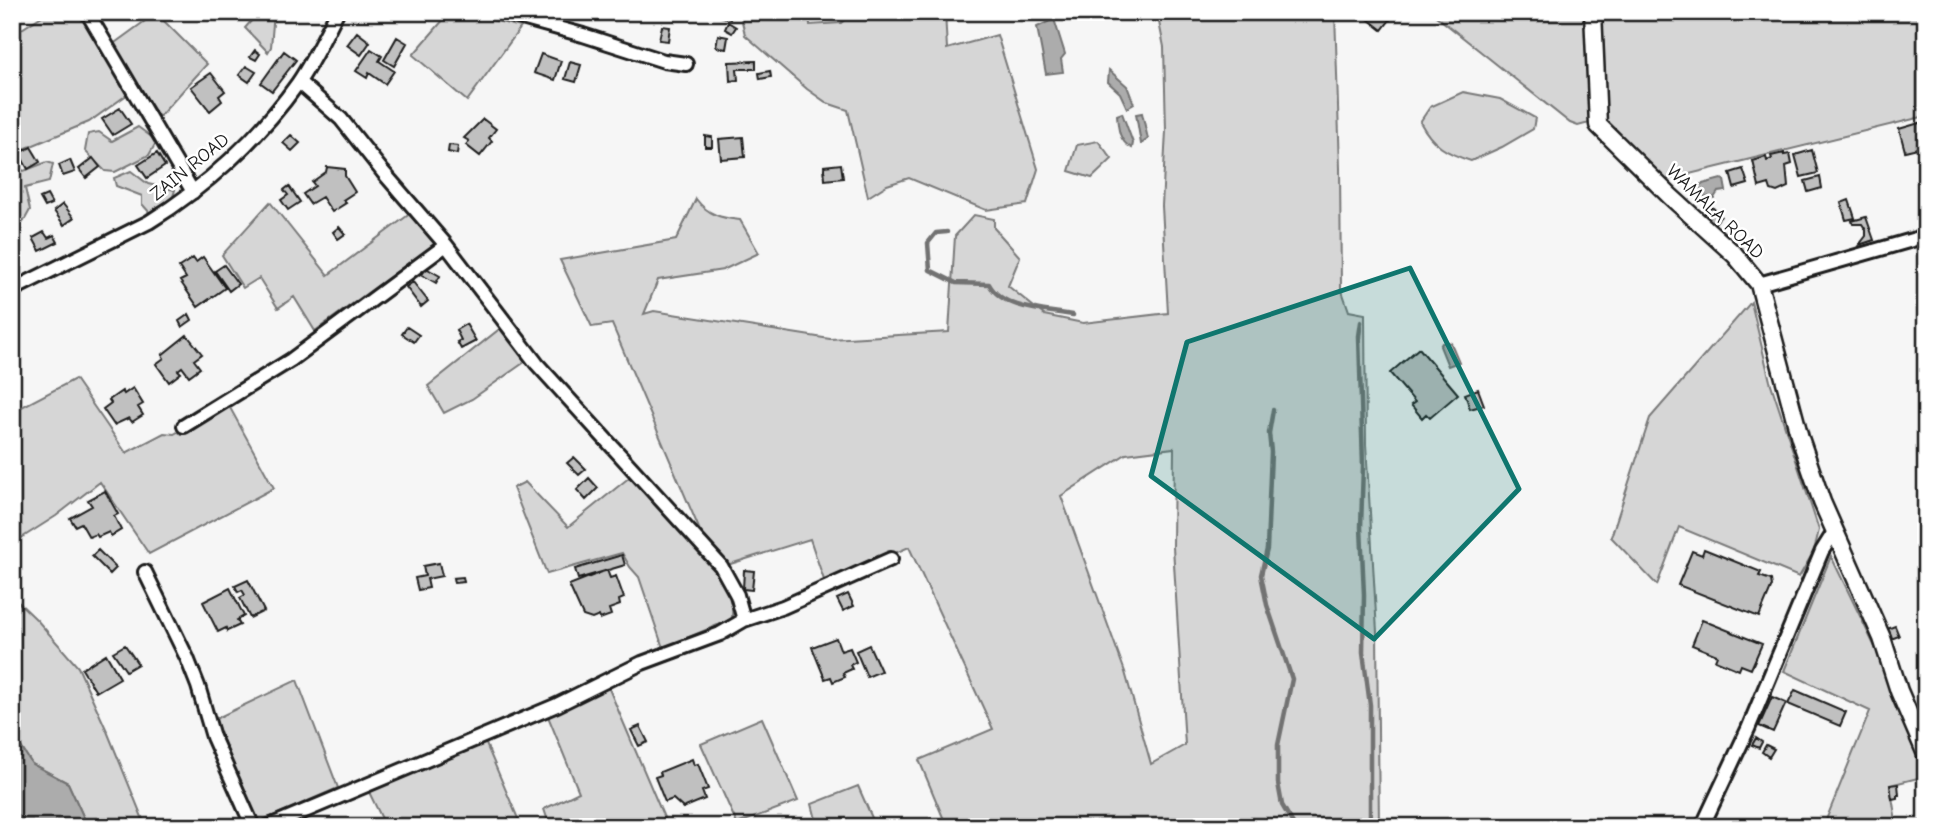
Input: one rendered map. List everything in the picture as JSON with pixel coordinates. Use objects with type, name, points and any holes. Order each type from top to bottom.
[{"type":"street","points":[[87,12],[193,192]]},
{"type":"street","name":"ZAIN ROAD","points":[[12,290],[149,222],[219,171],[261,128],[299,82],[337,12]]},
{"type":"street","points":[[500,12],[656,59],[686,64]]},
{"type":"street","name":"WAMALA ROAD","points":[[1593,12],[1598,125],[1735,255],[1759,284],[1800,438],[1834,532],[1882,638],[1899,691],[1926,754]]},
{"type":"street","points":[[299,82],[332,109],[446,245],[537,364],[722,566],[737,595],[744,620]]},
{"type":"street","points":[[1759,284],[1926,236]]},
{"type":"street","points":[[184,426],[291,360],[446,245]]},
{"type":"street","points":[[1705,821],[1748,729],[1822,551],[1834,532]]},
{"type":"street","points":[[267,827],[557,705],[617,674],[720,634],[744,620],[794,602],[891,559]]},
{"type":"street","points":[[145,572],[187,658],[213,737],[253,827]]},
{"type":"highlighted area","points":[[1410,268],[1519,489],[1374,639],[1151,476],[1187,342]]},
{"type":"shaded area","points":[[48,12],[81,12],[128,94],[89,122],[12,154],[12,33]]},
{"type":"shaded area","points":[[259,12],[274,12],[271,47],[268,52],[245,28]]},
{"type":"shaded area","points":[[450,12],[478,12],[492,20],[521,27],[467,101],[413,55]]},
{"type":"shaded area","points":[[740,12],[809,12],[810,25],[841,23],[853,12],[945,12],[947,49],[997,35],[1038,169],[1027,204],[986,210],[909,178],[887,185],[868,197],[848,110],[827,103],[807,89],[745,35]]},
{"type":"shaded area","points":[[1157,12],[1335,12],[1341,288],[1349,311],[1365,314],[1366,444],[1377,632],[1379,827],[947,827],[919,760],[993,729],[909,547],[825,583],[810,539],[727,565],[703,538],[612,324],[592,327],[560,260],[676,240],[696,199],[715,215],[740,220],[759,253],[723,270],[658,280],[644,314],[654,311],[830,339],[949,332],[955,236],[974,215],[994,219],[994,228],[1020,257],[1008,286],[1044,315],[1083,323],[1168,313],[1162,206],[1166,131],[1164,47]],"holes":[[[1174,448],[1173,547],[1185,745],[1151,764],[1125,672],[1061,496],[1126,454]]]},
{"type":"shaded area","points":[[1431,12],[1586,12],[1593,122],[1578,126],[1570,123]]},
{"type":"shaded area","points":[[1598,12],[1926,12],[1926,116],[1661,181],[1606,125],[1601,114]]},
{"type":"shaded area","points":[[156,13],[207,64],[159,117],[112,45]]},
{"type":"shaded area","points":[[1054,19],[1065,54],[1061,59],[1063,72],[1046,74],[1037,27]]},
{"type":"shaded area","points":[[1109,70],[1127,86],[1134,104],[1127,108],[1120,93],[1108,82]]},
{"type":"shaded area","points":[[1463,92],[1500,99],[1535,118],[1533,129],[1471,161],[1454,155],[1435,143],[1420,122],[1430,107]]},
{"type":"shaded area","points":[[1122,113],[1133,143],[1132,148],[1124,142],[1120,134],[1117,115]]},
{"type":"shaded area","points":[[1142,113],[1148,139],[1141,144],[1136,114]]},
{"type":"shaded area","points":[[138,127],[157,141],[149,155],[115,172],[105,171],[85,151],[88,134],[99,132],[112,141]]},
{"type":"shaded area","points":[[1098,141],[1112,159],[1092,178],[1069,171],[1077,145]]},
{"type":"shaded area","points":[[47,162],[53,164],[49,182],[25,188],[30,210],[24,221],[12,217],[12,165],[24,171]]},
{"type":"shaded area","points":[[131,171],[148,184],[175,190],[171,203],[150,213],[142,204],[142,196],[116,186],[114,178]]},
{"type":"shaded area","points":[[1724,180],[1726,191],[1718,192],[1714,198],[1697,195],[1695,186]]},
{"type":"shaded area","points":[[270,202],[328,275],[411,213],[439,241],[315,331],[294,297],[278,308],[259,278],[243,288],[222,255]]},
{"type":"shaded area","points":[[1751,302],[1770,381],[1819,530],[1814,551],[1799,577],[1679,527],[1657,585],[1611,537],[1650,418]]},
{"type":"shaded area","points":[[502,327],[529,359],[472,399],[444,413],[428,386]]},
{"type":"shaded area","points":[[1451,343],[1459,362],[1448,366],[1440,346]]},
{"type":"shaded area","points":[[75,379],[126,453],[164,433],[174,434],[228,404],[274,488],[149,554],[100,482],[56,516],[12,544],[12,412]]},
{"type":"shaded area","points":[[631,476],[710,559],[733,591],[732,619],[663,648],[639,577],[622,553],[547,574],[513,488],[525,482],[568,527]]},
{"type":"shaded area","points":[[1831,556],[1888,674],[1926,766],[1926,776],[1890,785],[1897,827],[1839,827],[1826,820],[1870,711],[1784,671]]},
{"type":"shaded area","points":[[12,596],[78,667],[146,827],[88,827],[68,783],[32,764],[12,733]]},
{"type":"shaded area","points":[[297,680],[338,788],[259,822],[254,820],[215,719]]},
{"type":"shaded area","points":[[607,684],[668,827],[550,827],[544,809],[579,792],[545,709]]},
{"type":"shaded area","points":[[762,718],[798,801],[737,824],[701,744]]},
{"type":"shaded area","points":[[12,733],[32,764],[68,783],[88,827],[12,827]]},
{"type":"shaded area","points":[[483,737],[519,821],[503,827],[386,827],[367,788]]},
{"type":"shaded area","points":[[858,786],[876,827],[818,827],[812,804]]},
{"type":"building","points":[[707,12],[731,12],[730,19]]},
{"type":"building","points":[[1359,12],[1396,12],[1382,30]]},
{"type":"building","points":[[728,22],[736,27],[732,33],[725,29]]},
{"type":"building","points":[[662,26],[670,27],[668,41],[659,40]]},
{"type":"building","points":[[357,32],[370,42],[361,55],[347,45]]},
{"type":"building","points":[[718,35],[728,37],[726,49],[716,47]]},
{"type":"building","points":[[397,37],[407,43],[394,66],[384,60]]},
{"type":"building","points":[[371,49],[382,56],[379,61],[394,71],[385,84],[369,73],[367,78],[356,71]]},
{"type":"building","points":[[255,50],[260,54],[256,60],[250,57]]},
{"type":"building","points":[[284,51],[296,60],[272,91],[261,83]]},
{"type":"building","points":[[541,54],[561,61],[555,80],[534,73]]},
{"type":"building","points":[[756,61],[756,69],[737,69],[738,80],[730,81],[729,62]]},
{"type":"building","points":[[570,62],[581,65],[576,82],[565,79]]},
{"type":"building","points":[[246,66],[256,72],[249,82],[239,75]]},
{"type":"building","points":[[770,71],[771,77],[760,79],[759,73]]},
{"type":"building","points":[[211,73],[225,91],[219,96],[222,101],[210,111],[191,87]]},
{"type":"building","points":[[120,108],[131,124],[113,135],[102,119]]},
{"type":"building","points":[[483,119],[496,129],[489,138],[492,141],[480,156],[466,145],[469,141],[464,138]]},
{"type":"building","points":[[1926,121],[1926,146],[1905,151],[1899,129]]},
{"type":"building","points":[[291,135],[300,143],[292,151],[283,143]]},
{"type":"building","points":[[705,136],[712,137],[712,147],[705,147]]},
{"type":"building","points":[[743,137],[745,157],[721,159],[719,139]]},
{"type":"building","points":[[449,145],[458,146],[457,154],[448,152]]},
{"type":"building","points":[[31,147],[40,162],[28,169],[19,153]]},
{"type":"building","points":[[1812,150],[1818,173],[1801,177],[1795,155]]},
{"type":"building","points":[[157,153],[165,166],[147,178],[138,165]]},
{"type":"building","points":[[1790,154],[1792,164],[1786,166],[1788,187],[1777,192],[1771,190],[1769,184],[1759,187],[1753,161],[1766,157],[1767,161],[1772,159],[1771,156]]},
{"type":"building","points":[[93,158],[100,167],[86,178],[79,169]]},
{"type":"building","points":[[70,160],[75,172],[63,176],[59,165]]},
{"type":"building","points":[[841,164],[843,178],[825,180],[824,166]]},
{"type":"building","points":[[327,167],[345,169],[345,176],[355,192],[343,200],[346,203],[332,212],[322,197],[310,204],[303,194],[315,186],[312,182],[326,172]]},
{"type":"building","points":[[1743,169],[1748,184],[1734,188],[1730,173]]},
{"type":"building","points":[[1820,177],[1822,188],[1808,192],[1805,181]]},
{"type":"building","points":[[289,186],[300,202],[288,210],[281,200],[288,195],[284,190]]},
{"type":"building","points":[[47,195],[52,204],[45,207],[40,198]]},
{"type":"building","points":[[1849,200],[1855,218],[1846,220],[1841,203]]},
{"type":"building","points":[[63,204],[74,218],[64,225],[54,211]]},
{"type":"building","points":[[1712,207],[1721,216],[1714,224],[1704,214]]},
{"type":"building","points":[[1866,217],[1874,240],[1859,245],[1866,236],[1866,230],[1862,224],[1853,224],[1852,221]]},
{"type":"building","points":[[339,227],[345,234],[338,239],[333,232]]},
{"type":"building","points":[[44,232],[48,238],[54,235],[58,242],[40,251],[33,238]]},
{"type":"building","points":[[203,257],[225,288],[198,307],[180,281],[186,278],[179,267],[193,258],[196,262]]},
{"type":"building","points":[[224,265],[238,284],[229,291],[215,271]]},
{"type":"building","points":[[426,268],[440,276],[436,283],[422,275]]},
{"type":"building","points":[[413,282],[428,301],[421,307],[406,287]]},
{"type":"building","points":[[189,314],[192,320],[182,327],[179,321]]},
{"type":"building","points":[[466,324],[476,341],[461,349],[457,342],[461,340],[456,330]]},
{"type":"building","points":[[407,327],[419,335],[414,342],[402,334]]},
{"type":"building","points":[[187,335],[202,354],[194,360],[200,368],[189,376],[182,367],[178,370],[181,373],[169,382],[156,364],[164,358],[162,355]]},
{"type":"building","points":[[12,343],[19,356],[12,359]]},
{"type":"building","points":[[1419,348],[1458,394],[1430,418],[1426,414],[1422,418],[1411,405],[1415,402],[1390,373]]},
{"type":"building","points":[[133,388],[143,404],[138,407],[143,415],[132,422],[129,418],[114,425],[103,409],[111,403],[109,400],[122,391],[124,394]]},
{"type":"building","points":[[1478,389],[1484,405],[1470,409],[1465,394]]},
{"type":"building","points":[[574,457],[586,469],[579,475],[567,463]]},
{"type":"building","points":[[589,478],[598,488],[586,500],[577,490]]},
{"type":"building","points":[[105,491],[118,514],[114,516],[121,530],[111,536],[109,532],[98,537],[96,534],[89,537],[81,523],[75,526],[70,518],[92,506],[88,500]]},
{"type":"building","points":[[1704,549],[1761,572],[1759,576],[1771,580],[1772,586],[1759,617],[1678,585],[1692,551],[1702,555]]},
{"type":"building","points":[[98,550],[116,568],[110,574],[92,556]]},
{"type":"building","points":[[622,555],[625,565],[578,579],[575,569]]},
{"type":"building","points":[[439,563],[442,576],[427,579],[429,588],[418,590],[415,578],[425,576],[423,566]]},
{"type":"building","points":[[607,570],[610,578],[616,576],[624,598],[619,600],[620,605],[609,609],[611,615],[600,619],[599,616],[592,619],[583,616],[569,585]]},
{"type":"building","points":[[744,570],[754,571],[752,590],[743,589]]},
{"type":"building","points":[[463,577],[464,582],[454,583],[453,578]]},
{"type":"building","points":[[248,580],[264,611],[250,618],[240,598],[245,595],[242,590],[238,592],[235,586]]},
{"type":"building","points":[[230,588],[244,616],[237,620],[240,625],[218,632],[203,602]]},
{"type":"building","points":[[848,594],[854,606],[843,611],[837,599]]},
{"type":"building","points":[[1702,620],[1762,644],[1751,669],[1741,665],[1739,670],[1715,660],[1717,655],[1692,645]]},
{"type":"building","points":[[1895,626],[1899,636],[1891,639],[1887,629]]},
{"type":"building","points":[[836,638],[841,651],[850,648],[856,662],[850,665],[852,669],[843,673],[845,677],[833,682],[831,677],[825,679],[812,647]]},
{"type":"building","points":[[125,645],[138,664],[126,671],[113,652]]},
{"type":"building","points":[[869,645],[881,671],[867,677],[856,651]]},
{"type":"building","points":[[106,654],[120,678],[96,692],[82,669]]},
{"type":"building","points":[[1795,690],[1846,712],[1840,726],[1788,704]]},
{"type":"building","points":[[1772,697],[1786,703],[1773,732],[1759,726]]},
{"type":"building","points":[[640,726],[648,742],[639,746],[631,730]]},
{"type":"building","points":[[1756,738],[1762,742],[1759,748],[1752,745]]},
{"type":"building","points":[[1766,745],[1774,749],[1769,757],[1762,752]]},
{"type":"building","points":[[692,759],[694,765],[698,764],[708,789],[702,791],[705,799],[683,808],[673,799],[665,802],[655,777],[661,775],[660,772]]},
{"type":"building","points":[[1898,784],[1899,795],[1892,799],[1890,785]]},
{"type":"building","points":[[1923,821],[1926,827],[1907,827],[1907,823]]},
{"type":"waterway","points":[[947,232],[936,233],[928,243],[930,270],[956,283],[989,284],[995,293],[1014,304],[1073,315]]},
{"type":"waterway","points":[[1361,322],[1363,652],[1370,705],[1370,827]]},
{"type":"waterway","points":[[1273,410],[1269,433],[1271,452],[1267,549],[1261,575],[1267,605],[1292,679],[1278,745],[1278,783],[1282,805],[1295,827]]}]
